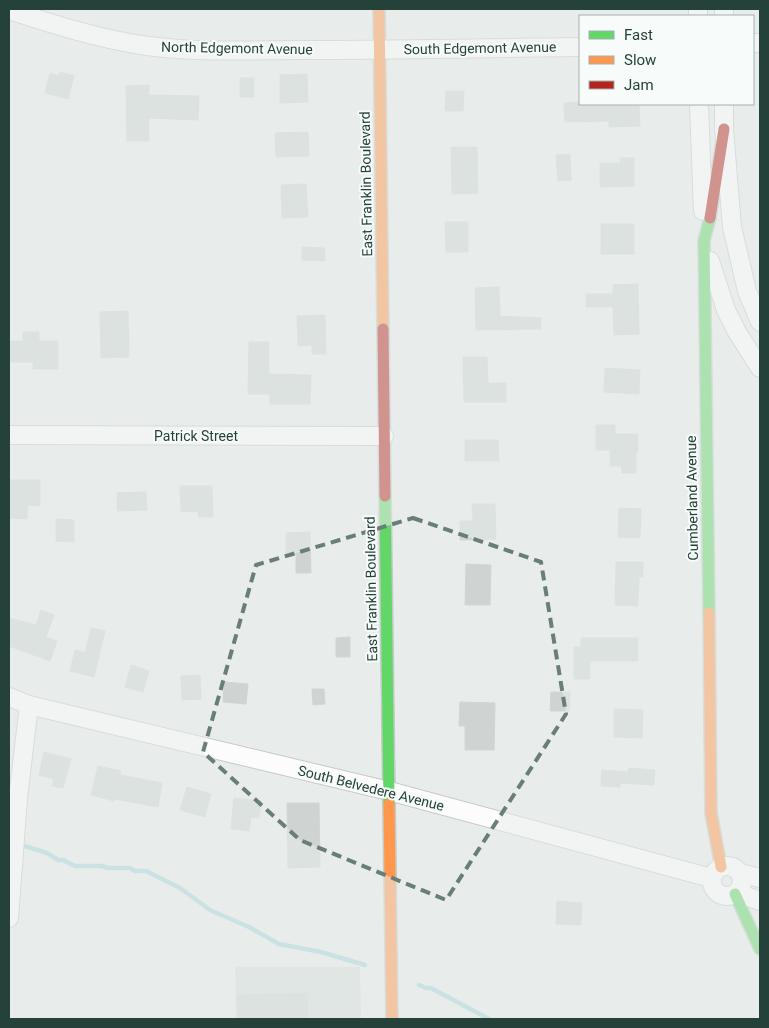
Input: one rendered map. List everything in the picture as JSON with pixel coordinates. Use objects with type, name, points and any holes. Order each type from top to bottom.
[{"type":"main road","name":"East Franklin Boulevard","points":[[379,9],[392,1019]]},
{"type":"main road","name":"Cumberland Avenue","points":[[716,872],[711,814],[704,241],[724,129]]},
{"type":"main road","points":[[736,894],[760,950]]},
{"type":"street","name":"North Edgemont Avenue","points":[[9,10],[76,31],[141,45],[209,50],[379,50]]},
{"type":"street","name":"South Edgemont Avenue","points":[[379,50],[579,47]]},
{"type":"street","points":[[699,105],[704,241],[726,310],[737,332],[760,368]]},
{"type":"street","points":[[724,105],[724,129],[732,227],[747,291],[760,322]]},
{"type":"street","name":"Patrick Street","points":[[9,435],[384,436]]},
{"type":"street","name":"South Belvedere Avenue","points":[[9,697],[29,705],[716,872]]},
{"type":"street","points":[[9,918],[18,798],[29,705]]},
{"type":"street","points":[[740,873],[742,883],[736,894],[728,897],[719,895],[712,888],[716,872],[725,866],[734,868],[740,873],[760,878]]},
{"type":"street","points":[[736,894],[760,901]]},
{"type":"highlighted area","points":[[413,518],[541,562],[566,714],[446,900],[300,840],[203,752],[256,565]]},
{"type":"shaded area","points":[[235,967],[360,967],[361,1019],[236,1019]]},
{"type":"building","points":[[60,72],[74,76],[68,99],[45,93],[50,73],[59,76]]},
{"type":"building","points":[[307,74],[308,102],[280,103],[280,75]]},
{"type":"building","points":[[240,78],[254,78],[254,97],[240,97]]},
{"type":"building","points":[[149,85],[149,95],[199,96],[198,120],[149,118],[149,141],[127,141],[126,86]]},
{"type":"building","points":[[446,91],[464,91],[463,111],[445,111]]},
{"type":"building","points":[[579,102],[579,105],[639,105],[640,126],[609,127],[609,121],[565,122],[564,103]]},
{"type":"building","points":[[308,132],[309,156],[276,157],[275,133]]},
{"type":"building","points":[[451,147],[477,147],[478,193],[452,194]]},
{"type":"building","points":[[570,154],[571,180],[558,181],[556,155]]},
{"type":"building","points":[[620,158],[634,158],[634,186],[600,187],[600,163],[621,163]]},
{"type":"building","points":[[306,184],[308,217],[282,218],[281,185]]},
{"type":"building","points":[[445,222],[468,222],[468,252],[446,252]]},
{"type":"building","points":[[601,224],[634,224],[634,254],[601,254]]},
{"type":"building","points":[[302,247],[325,248],[325,261],[302,260]]},
{"type":"building","points":[[638,284],[639,334],[614,335],[613,307],[586,307],[586,294],[613,294],[613,285]]},
{"type":"building","points":[[499,287],[500,316],[541,318],[541,329],[476,330],[475,288]]},
{"type":"building","points":[[128,311],[129,357],[101,358],[100,312]]},
{"type":"building","points":[[325,315],[326,354],[312,354],[312,345],[298,346],[297,316]]},
{"type":"building","points":[[23,332],[39,332],[39,341],[58,341],[58,369],[33,369],[33,362],[9,362],[9,341],[23,341]]},
{"type":"building","points":[[249,342],[269,342],[269,374],[311,375],[310,404],[270,404],[270,394],[248,394]]},
{"type":"building","points":[[463,357],[487,357],[488,383],[506,383],[506,402],[464,402]]},
{"type":"building","points":[[605,368],[640,370],[639,394],[604,392]]},
{"type":"building","points":[[596,425],[615,425],[615,434],[638,434],[636,473],[622,473],[621,466],[610,466],[610,450],[596,450]]},
{"type":"building","points":[[465,440],[498,440],[499,461],[465,461]]},
{"type":"building","points":[[9,480],[40,480],[40,506],[28,505],[27,519],[9,518]]},
{"type":"building","points":[[180,486],[212,486],[213,517],[199,517],[198,511],[181,512]]},
{"type":"building","points":[[146,492],[147,510],[117,511],[117,493]]},
{"type":"building","points":[[472,504],[495,504],[496,539],[460,540],[460,521],[473,521]]},
{"type":"building","points":[[619,508],[641,509],[640,538],[618,537]]},
{"type":"building","points":[[56,519],[74,520],[74,542],[56,541]]},
{"type":"building","points":[[310,532],[311,573],[296,573],[296,554],[286,555],[286,533]]},
{"type":"building","points":[[616,562],[643,562],[643,577],[639,577],[638,606],[615,605]]},
{"type":"building","points":[[466,564],[491,565],[490,605],[465,605]]},
{"type":"building","points":[[41,610],[54,615],[46,637],[57,641],[50,661],[9,646],[9,618],[36,625]]},
{"type":"building","points":[[91,628],[105,631],[94,677],[70,671],[75,650],[85,653]]},
{"type":"building","points":[[350,637],[350,657],[336,657],[336,638]]},
{"type":"building","points":[[581,638],[638,638],[638,661],[590,661],[590,679],[574,679],[574,647],[581,647]]},
{"type":"building","points":[[131,665],[149,671],[143,692],[125,687]]},
{"type":"building","points":[[200,675],[201,699],[182,700],[181,676]]},
{"type":"building","points":[[224,682],[248,684],[246,704],[223,702]]},
{"type":"building","points":[[312,689],[324,689],[325,704],[313,705]]},
{"type":"building","points":[[551,692],[570,692],[569,711],[550,711]]},
{"type":"building","points":[[460,702],[495,703],[494,750],[465,750],[465,726],[459,726]]},
{"type":"building","points":[[614,709],[643,710],[642,738],[614,737]]},
{"type":"building","points":[[44,752],[71,759],[63,788],[52,786],[54,779],[39,775]]},
{"type":"building","points":[[98,766],[121,771],[120,775],[162,783],[158,807],[115,799],[114,801],[91,795]]},
{"type":"building","points":[[628,768],[655,770],[654,785],[620,783],[620,787],[601,786],[602,770],[628,772]]},
{"type":"building","points":[[187,787],[211,794],[205,817],[180,810]]},
{"type":"building","points":[[234,798],[261,801],[259,818],[251,817],[249,831],[231,829]]},
{"type":"building","points":[[287,803],[319,803],[320,867],[288,868]]},
{"type":"building","points":[[557,901],[582,903],[581,925],[556,924]]},
{"type":"building","points":[[307,993],[308,1019],[238,1019],[237,995]]},
{"type":"waterway","points":[[25,846],[47,853],[58,860],[63,860],[75,866],[102,866],[146,871],[180,888],[210,910],[249,927],[279,944],[321,952],[365,965]]},
{"type":"waterway","points":[[419,985],[431,988],[489,1019]]},
{"type":"traffic: fast","points":[[709,613],[704,241],[710,218]]},
{"type":"traffic: fast","points":[[385,496],[389,804]]},
{"type":"traffic: fast","points":[[735,894],[760,949]]},
{"type":"traffic: slow","points":[[379,9],[383,329]]},
{"type":"traffic: slow","points":[[709,613],[711,813],[721,867]]},
{"type":"traffic: slow","points":[[389,804],[392,1019]]},
{"type":"traffic: jam","points":[[710,218],[724,129]]},
{"type":"traffic: jam","points":[[383,329],[385,496]]}]
